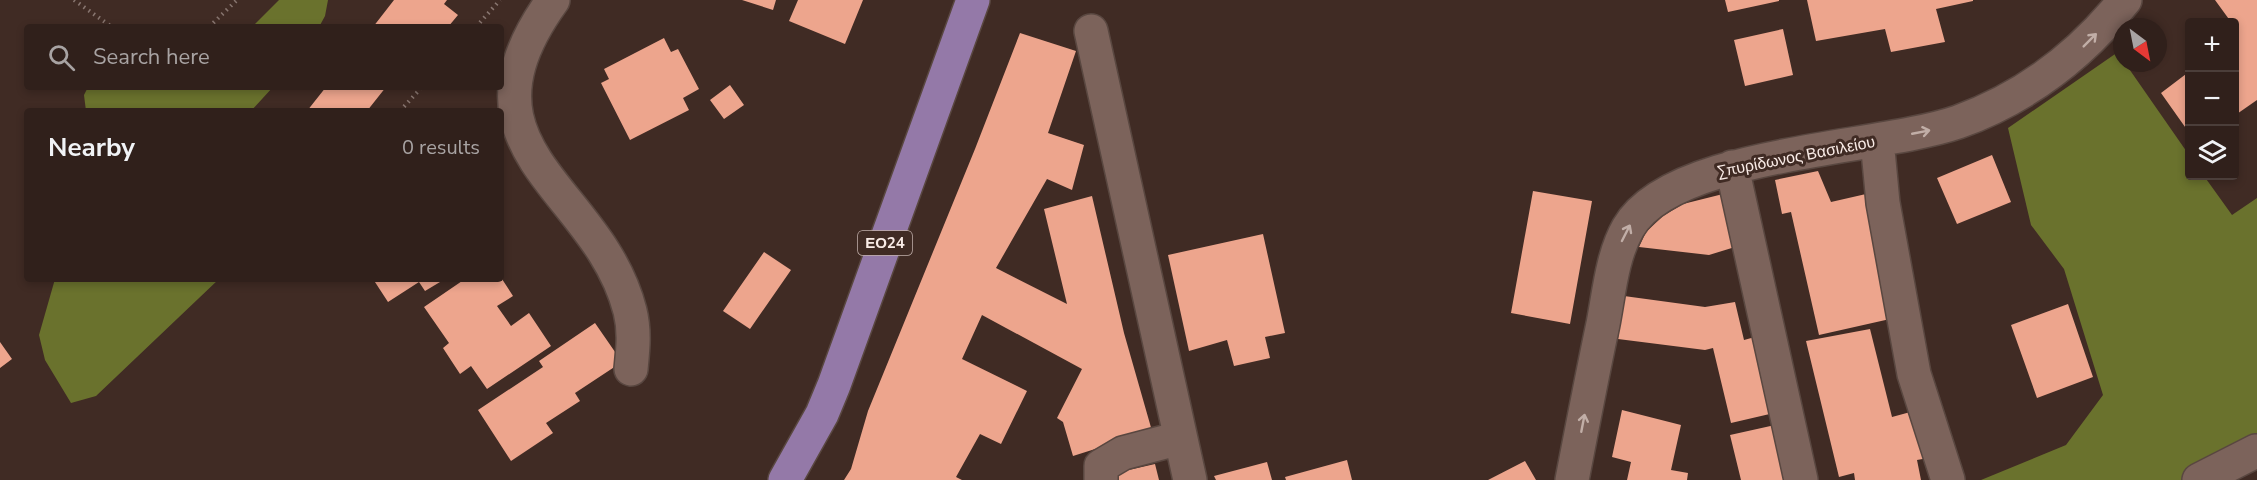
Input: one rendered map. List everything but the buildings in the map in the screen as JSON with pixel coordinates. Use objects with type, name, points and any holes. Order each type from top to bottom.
[{"type":"main road","name":"ΕΟ24","points":[[785,480],[822,414],[834,385],[973,0]]},
{"type":"street","points":[[553,0],[536,29],[520,66],[514,93],[515,112],[535,159],[600,246],[621,285],[630,310],[634,336],[631,369]]},
{"type":"street","name":"Σπυρίδωνος Βασιλείου","points":[[1572,480],[1613,271],[1627,229],[1644,208],[1695,178],[1732,167],[1948,125],[1976,115],[2009,98],[2076,54],[2125,0]]},
{"type":"street","points":[[1091,31],[1190,480]]},
{"type":"street","points":[[1877,140],[1883,203],[1914,374],[1948,480]]},
{"type":"street","points":[[1732,167],[1801,480]]},
{"type":"street","points":[[1101,480],[1101,466],[1123,453],[1180,438]]},
{"type":"street","points":[[2199,480],[2256,451]]},
{"type":"path","points":[[74,0],[108,24]]},
{"type":"path","points":[[212,24],[237,0]]},
{"type":"path","points":[[479,24],[500,0]]},
{"type":"path","points":[[403,108],[419,90]]},
{"type":"green space","points":[[279,0],[328,0],[325,16],[321,24],[255,24]]},
{"type":"green space","points":[[2113,55],[2113,72],[2131,72],[2185,149],[2185,180],[2207,180],[2232,215],[2257,198],[2257,445],[2188,480],[1981,480],[2066,445],[2103,395],[2064,269],[2031,225],[2008,128]]},
{"type":"green space","points":[[86,90],[270,90],[254,108],[86,108],[84,95]]},
{"type":"green space","points":[[54,282],[216,282],[96,396],[71,403],[45,360],[39,335]]}]
